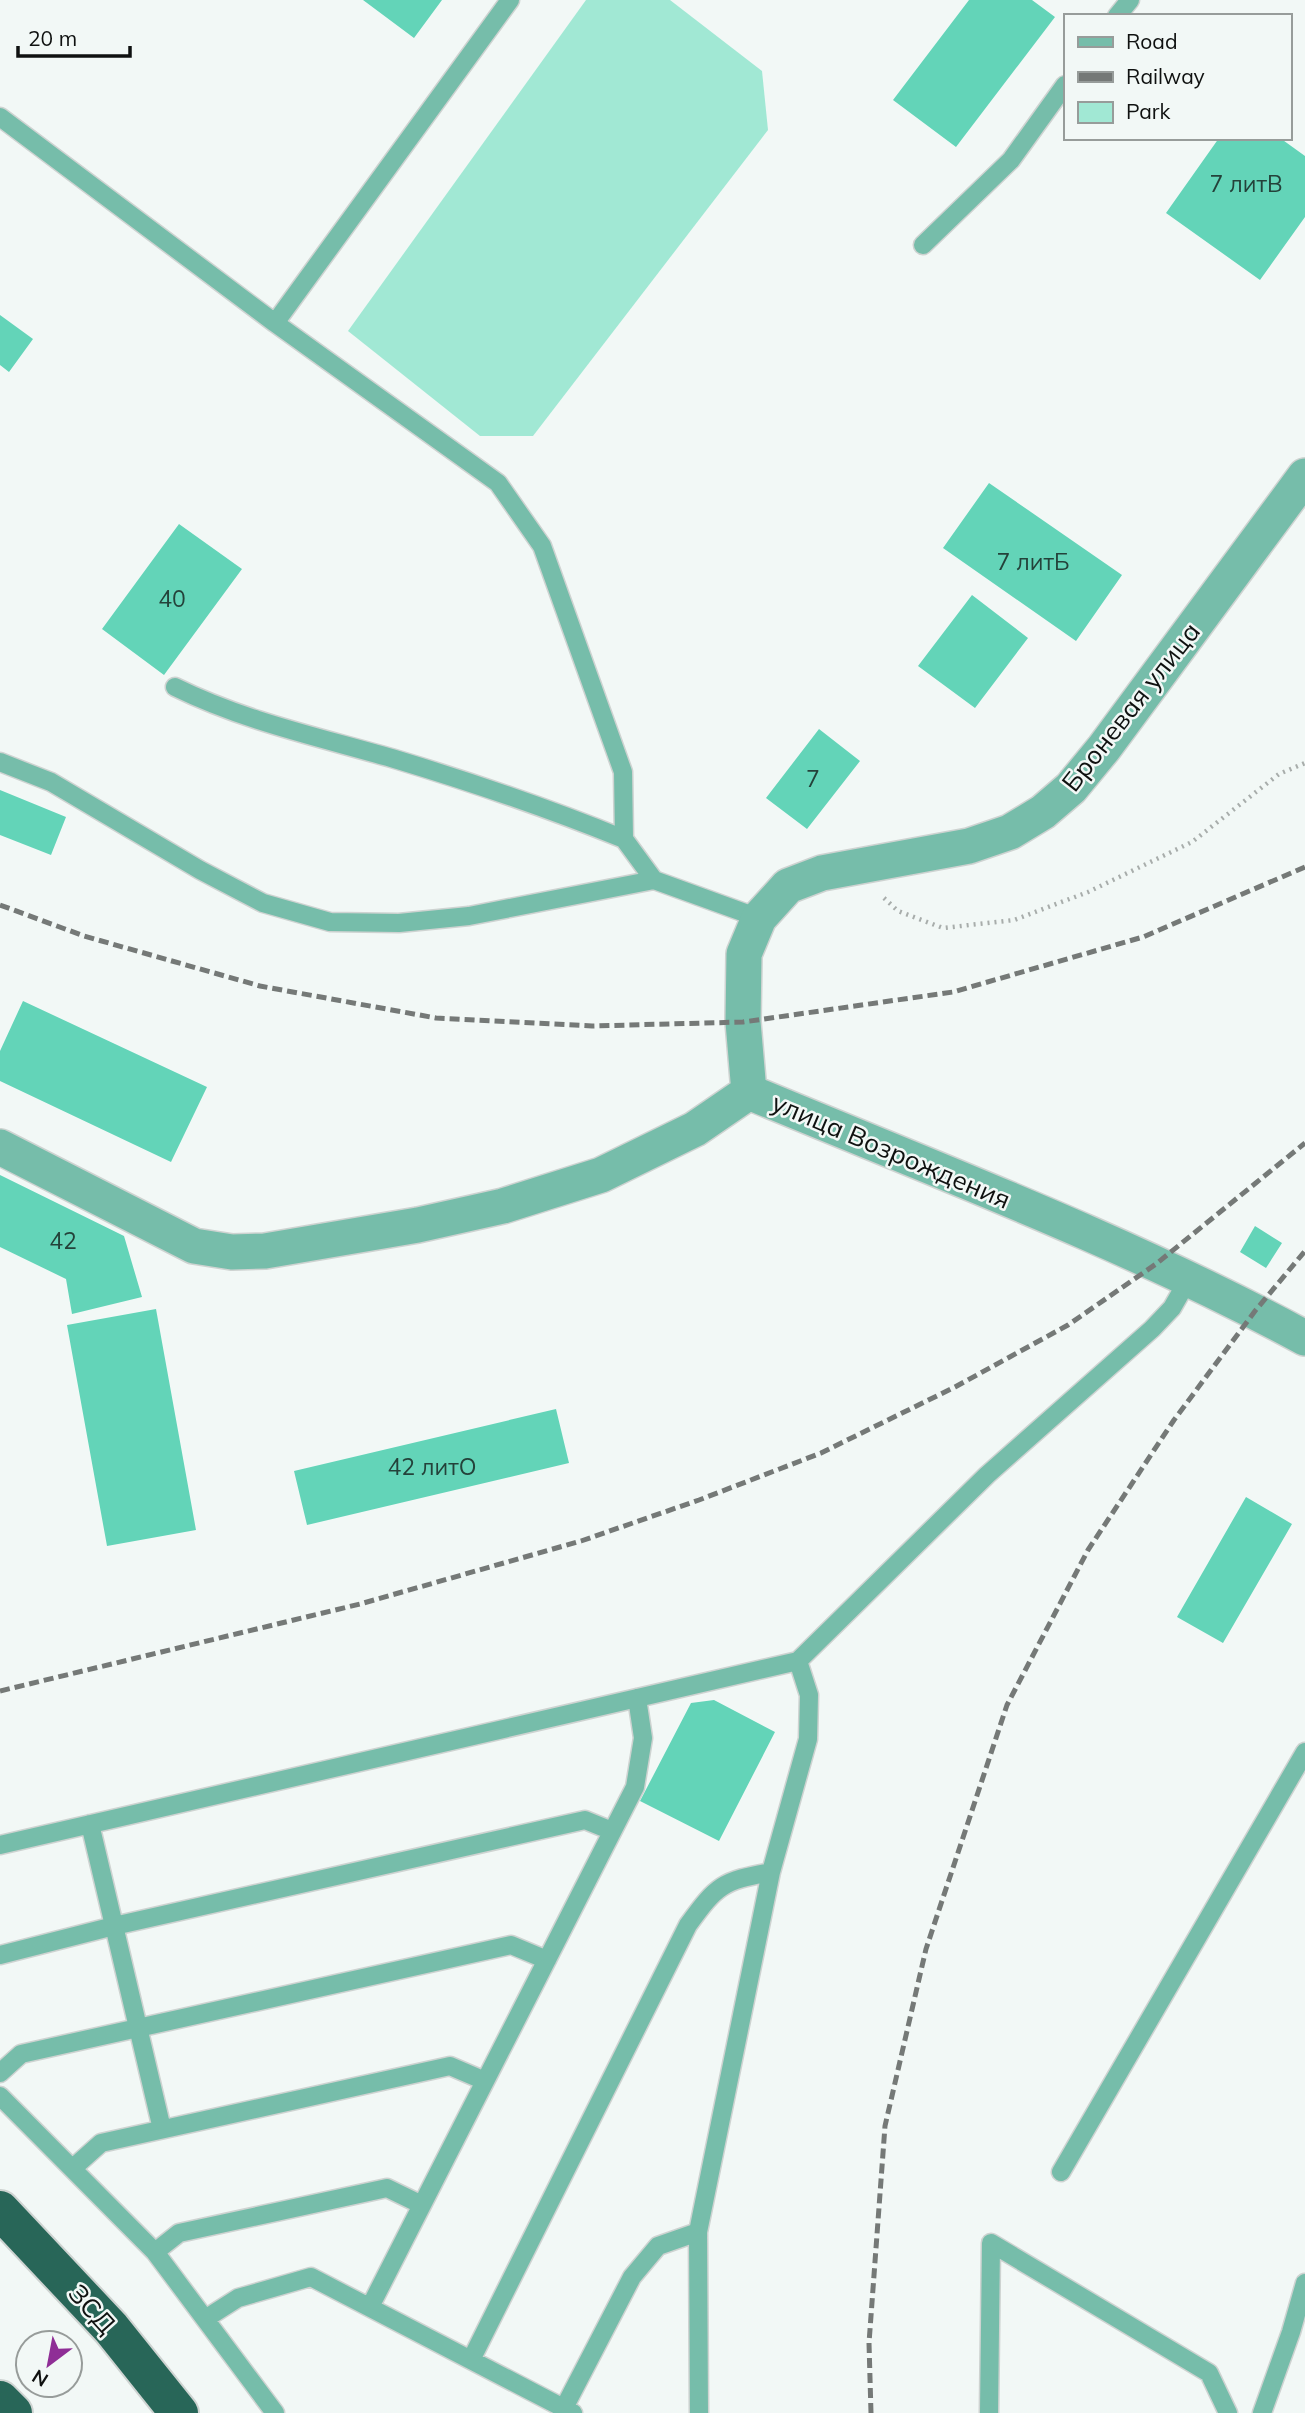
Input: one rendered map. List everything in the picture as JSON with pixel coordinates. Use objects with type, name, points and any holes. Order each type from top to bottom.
[{"type":"highway","name":"ЗСД","points":[[0,2210],[111,2328],[179,2413]]},
{"type":"highway","points":[[0,2400],[13,2413]]},
{"type":"street","name":"Броневая улица","points":[[749,1092],[743,1022],[744,954],[759,918],[788,886],[822,873],[969,846],[1010,832],[1043,812],[1070,788],[1104,748],[1305,475]]},
{"type":"street","name":"улица Возрождения","points":[[0,1147],[194,1246],[232,1252],[265,1251],[418,1225],[503,1206],[601,1175],[695,1129],[749,1092],[1050,1217],[1255,1311],[1305,1338]]},
{"type":"lane","points":[[275,323],[510,0]]},
{"type":"lane","points":[[1119,14],[1130,0]]},
{"type":"lane","points":[[923,246],[1011,160],[1064,86]]},
{"type":"lane","points":[[0,117],[275,323],[498,483],[542,546],[623,772],[624,839]]},
{"type":"lane","points":[[175,687],[215,706],[400,761],[572,818],[624,839],[654,880]]},
{"type":"lane","points":[[0,762],[51,782],[200,870],[263,903],[330,922],[399,923],[469,916],[654,880],[759,918]]},
{"type":"lane","points":[[0,1845],[798,1661],[987,1475],[1152,1329],[1172,1308],[1188,1280]]},
{"type":"lane","points":[[699,2413],[698,2232],[771,1872],[808,1739],[809,1695],[798,1661]]},
{"type":"lane","points":[[370,2307],[635,1787],[643,1738],[637,1698]]},
{"type":"lane","points":[[1061,2172],[1305,1752]]},
{"type":"lane","points":[[0,1955],[114,1926],[585,1820],[612,1831]]},
{"type":"lane","points":[[90,1824],[162,2129]]},
{"type":"lane","points":[[471,2360],[688,1924],[710,1895],[734,1879],[771,1872]]},
{"type":"lane","points":[[0,2073],[21,2054],[511,1945],[547,1960]]},
{"type":"lane","points":[[73,2168],[101,2143],[450,2066],[485,2081]]},
{"type":"lane","points":[[0,2096],[155,2252],[275,2413]]},
{"type":"lane","points":[[155,2252],[178,2233],[387,2188],[422,2205]]},
{"type":"lane","points":[[205,2319],[238,2298],[311,2277],[569,2411],[632,2277],[658,2246],[698,2232]]},
{"type":"lane","points":[[989,2413],[991,2243],[1209,2373],[1228,2413]]},
{"type":"lane","points":[[1262,2413],[1305,2283]]},
{"type":"path","points":[[850,867],[898,911],[943,928],[1014,920],[1088,892],[1192,842],[1279,774],[1305,763]]},
{"type":"green space","points":[[586,0],[670,0],[762,71],[768,130],[533,436],[480,436],[348,331]]},
{"type":"building","points":[[363,0],[442,0],[414,38]]},
{"type":"building","points":[[969,0],[1032,0],[1055,17],[956,147],[893,100]]},
{"type":"building","points":[[1218,140],[1283,140],[1305,156],[1305,217],[1260,280],[1166,213]]},
{"type":"building","points":[[0,315],[33,339],[9,372],[0,365]]},
{"type":"building","points":[[989,483],[1122,575],[1076,641],[943,548]]},
{"type":"building","points":[[179,524],[242,569],[164,675],[102,629]]},
{"type":"building","points":[[972,595],[1028,638],[975,708],[918,666]]},
{"type":"building","points":[[819,729],[860,761],[807,829],[766,798]]},
{"type":"building","points":[[0,790],[66,817],[51,855],[0,835]]},
{"type":"building","points":[[23,1001],[207,1087],[171,1162],[0,1081],[0,1051]]},
{"type":"building","points":[[0,1175],[124,1236],[142,1297],[72,1314],[66,1279],[0,1247]]},
{"type":"building","points":[[1255,1226],[1282,1243],[1266,1268],[1240,1252]]},
{"type":"building","points":[[156,1309],[196,1530],[107,1546],[67,1325]]},
{"type":"building","points":[[556,1409],[569,1463],[307,1525],[294,1471]]},
{"type":"building","points":[[1246,1497],[1292,1524],[1223,1643],[1177,1617]]},
{"type":"building","points":[[714,1700],[775,1732],[719,1841],[640,1801],[691,1703]]},
{"type":"railway","points":[[0,905],[84,936],[260,986],[436,1018],[592,1026],[743,1022],[953,992],[1143,937],[1305,867]]},
{"type":"railway","points":[[0,1691],[360,1604],[581,1541],[699,1500],[821,1453],[955,1387],[1068,1325],[1156,1264],[1305,1143]]},
{"type":"railway","points":[[871,2413],[869,2343],[885,2126],[926,1949],[1007,1705],[1088,1550],[1174,1420],[1255,1311],[1305,1251]]}]
